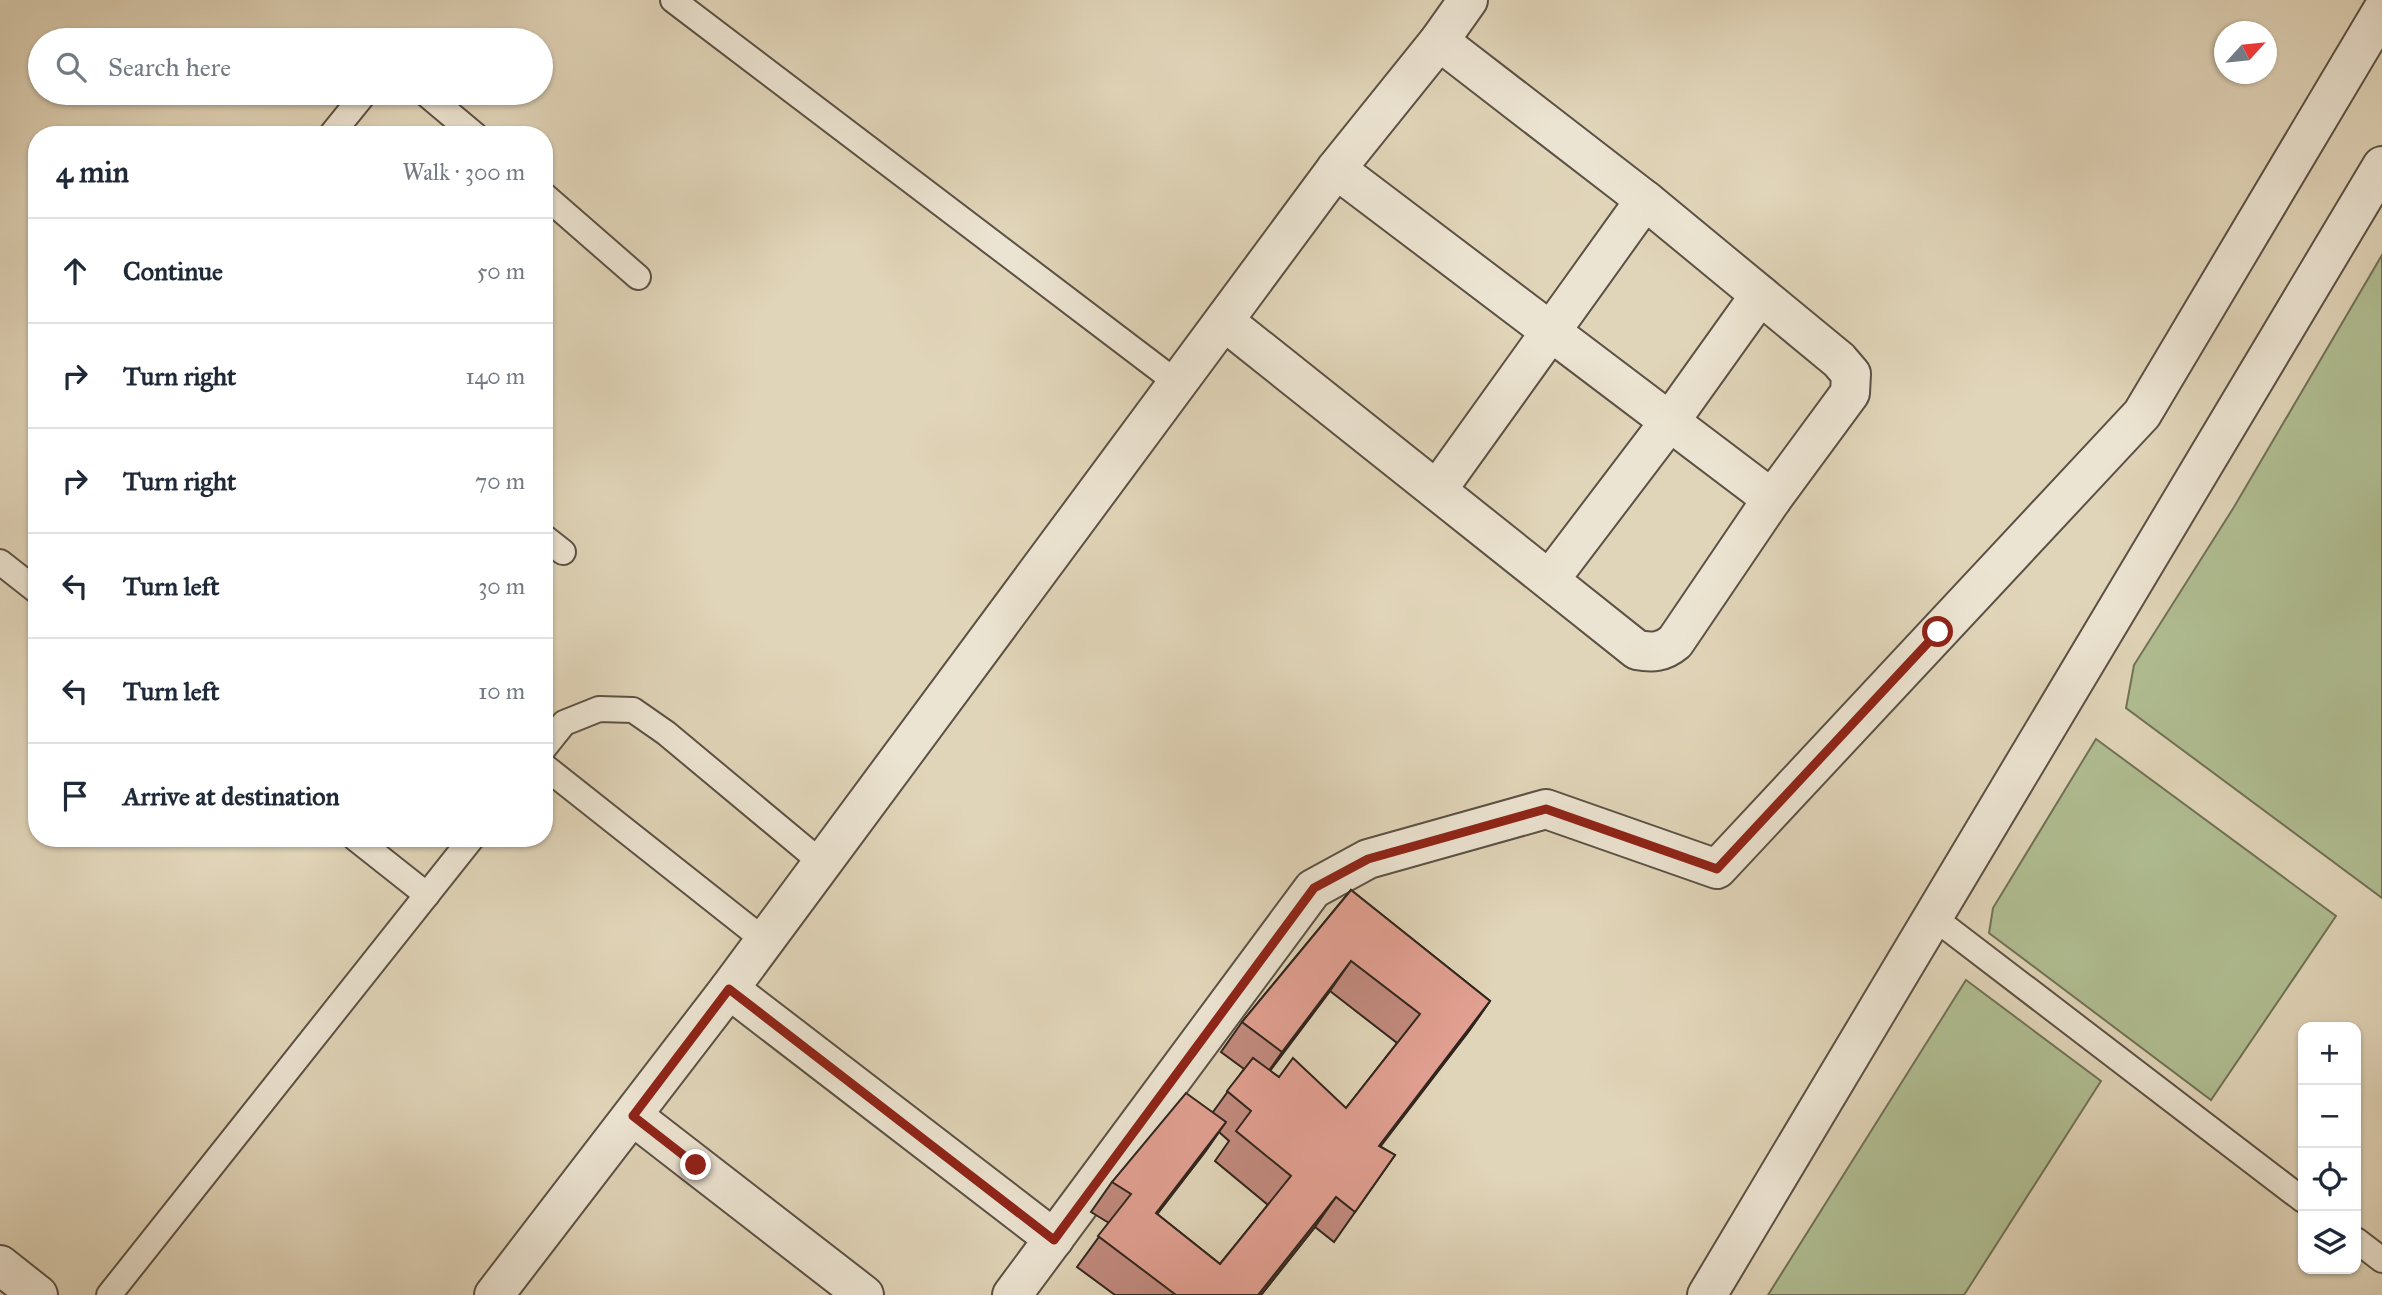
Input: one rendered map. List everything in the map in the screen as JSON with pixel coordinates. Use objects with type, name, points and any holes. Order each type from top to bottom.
[{"type":"street","points":[[494,1295],[729,989],[1336,169],[1439,41],[1468,0]]},
{"type":"street","points":[[1012,1295],[1314,888],[1368,859],[1546,809],[1717,869],[2142,414],[2382,11]]},
{"type":"street","points":[[1224,321],[1637,650],[1665,650],[1675,642],[1772,499],[1850,393],[1851,374],[1839,360],[1645,200],[1439,41]]},
{"type":"street","points":[[1707,1295],[2382,166]]},
{"type":"street","points":[[1336,169],[1772,499]]},
{"type":"street","points":[[1437,490],[1645,200]]},
{"type":"street","points":[[1549,579],[1670,421],[1760,295]]},
{"type":"street","points":[[729,989],[1054,1240]]},
{"type":"street","points":[[633,1116],[864,1295]]},
{"type":"street","points":[[0,1265],[38,1295]]},
{"type":"lane","points":[[673,0],[1177,382]]},
{"type":"lane","points":[[338,126],[355,105]]},
{"type":"lane","points":[[439,105],[464,126]]},
{"type":"lane","points":[[553,203],[638,277]]},
{"type":"lane","points":[[0,562],[28,584]]},
{"type":"lane","points":[[553,737],[564,723],[599,709],[633,710],[666,733],[822,863]]},
{"type":"lane","points":[[553,773],[764,940]]},
{"type":"lane","points":[[366,847],[427,895]]},
{"type":"lane","points":[[109,1295],[465,847]]},
{"type":"lane","points":[[1933,918],[2298,1196]]},
{"type":"lane","points":[[2361,1244],[2382,1260]]},
{"type":"green space","points":[[2382,255],[2382,898],[2126,708],[2134,665],[2234,507]]},
{"type":"green space","points":[[2096,739],[2336,916],[2211,1100],[1989,933],[1993,908]]},
{"type":"green space","points":[[1966,980],[2101,1081],[1964,1295],[1768,1295]]},
{"type":"building","points":[[1351,890],[1490,1001],[1379,1146],[1395,1155],[1355,1212],[1336,1197],[1258,1295],[1176,1295],[1098,1236],[1131,1194],[1112,1182],[1186,1093],[1226,1122],[1156,1213],[1220,1264],[1291,1176],[1236,1131],[1251,1111],[1227,1091],[1253,1058],[1279,1077],[1293,1058],[1346,1108],[1420,1014],[1351,961],[1282,1052],[1242,1022]]},
{"type":"route","points":[[696,1165],[633,1116],[729,989],[1054,1240],[1314,888],[1368,859],[1546,809],[1717,869],[1938,632]]}]
